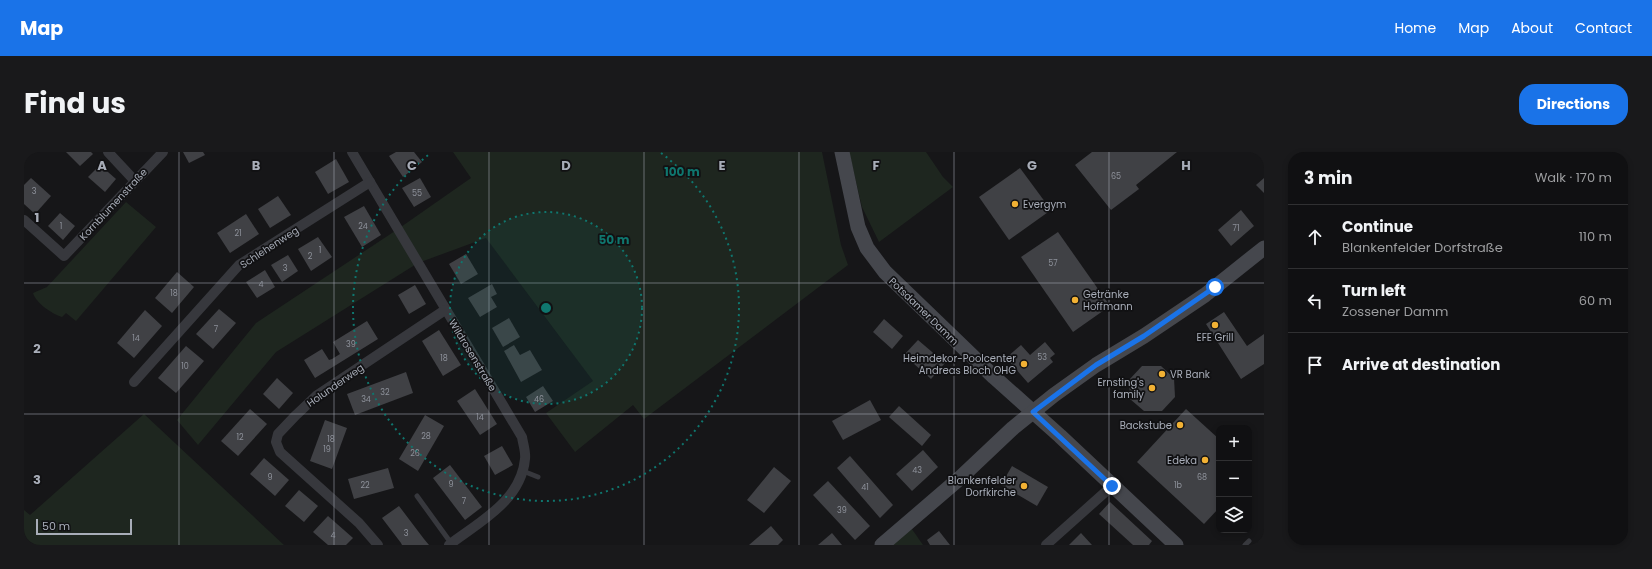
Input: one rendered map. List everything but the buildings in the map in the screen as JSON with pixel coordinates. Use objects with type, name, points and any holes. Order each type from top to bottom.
[{"type":"main road","name":"Potsdamer Damm","points":[[842,152],[858,227],[867,248],[885,272],[994,377],[1176,545]]},
{"type":"main road","points":[[882,545],[960,478],[997,442],[1033,412],[1096,365],[1144,336],[1205,295],[1263,249]]},
{"type":"street","points":[[108,152],[136,181]]},
{"type":"street","name":"Kornblumenstraße","points":[[24,220],[64,256],[163,152]]},
{"type":"street","name":"Wildrosenstraße","points":[[352,152],[522,438],[525,458],[517,487],[507,500],[450,544]]},
{"type":"street","name":"Schlehenweg","points":[[134,382],[240,265],[370,182]]},
{"type":"street","name":"Holunderweg","points":[[378,545],[359,523],[280,452],[276,442],[278,434],[316,396],[445,310]]},
{"type":"street","points":[[1046,545],[1112,486]]},
{"type":"lane","points":[[522,471],[538,476]]},
{"type":"lane","points":[[417,496],[450,544]]},
{"type":"shaded area","points":[[453,152],[822,152],[841,245],[848,265],[644,419],[633,405],[575,452],[546,413],[593,381],[486,238],[418,263],[276,352],[198,445],[177,420],[256,323],[398,229],[471,178]]},
{"type":"shaded area","points":[[849,152],[926,152],[943,177],[953,187],[879,242],[862,207]]},
{"type":"shaded area","points":[[126,202],[156,227],[76,321],[66,313],[62,317],[45,308],[37,301],[33,293],[47,287]]},
{"type":"shaded area","points":[[144,414],[284,545],[24,545],[24,510],[30,515]]},
{"type":"shaded area","points":[[907,522],[923,545],[882,545]]},
{"type":"place","name":"Evergym","points":[[1015,204]]},
{"type":"place","name":"Getränke Hoffmann","points":[[1075,300]]},
{"type":"place","name":"EFE Grill","points":[[1215,325]]},
{"type":"place","name":"Heimdekor-Poolcenter Andreas Bloch OHG","points":[[1024,364]]},
{"type":"place","name":"VR Bank","points":[[1162,374]]},
{"type":"place","name":"Ernsting's family","points":[[1152,388]]},
{"type":"place","name":"Backstube","points":[[1180,425]]},
{"type":"place","name":"Edeka","points":[[1205,460]]},
{"type":"place","name":"Blankenfelder Dorfkirche","points":[[1024,486]]},
{"type":"route","points":[[1112,486],[1033,412],[1096,365],[1144,336],[1215,287]]}]
